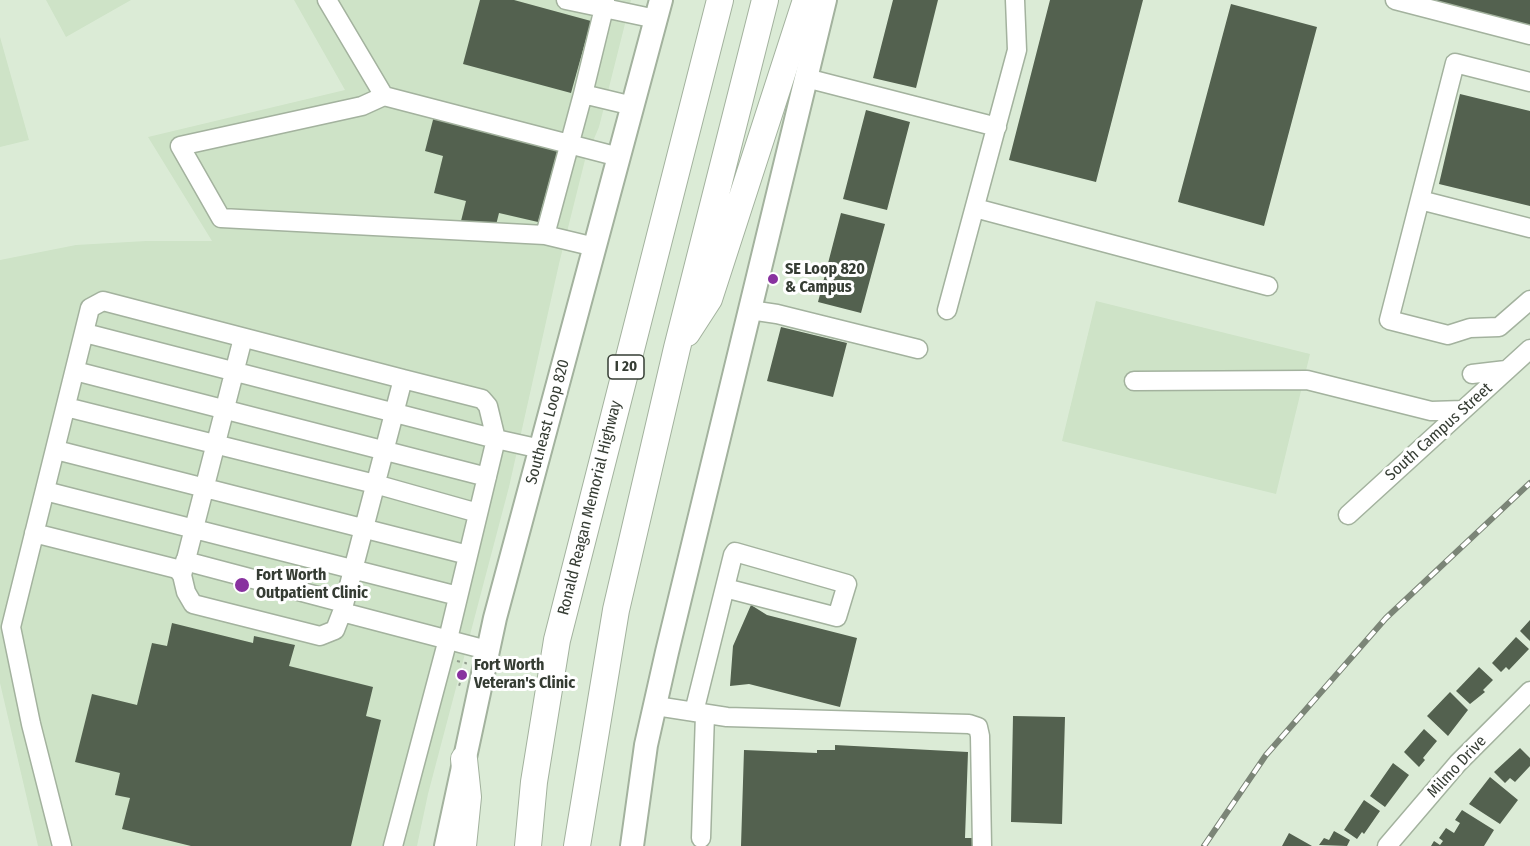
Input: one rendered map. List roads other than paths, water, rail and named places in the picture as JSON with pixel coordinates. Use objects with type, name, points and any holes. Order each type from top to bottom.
[{"type":"highway","name":"Ronald Reagan Memorial Highway","points":[[528,846],[534,782],[557,640],[720,0]]},
{"type":"highway","points":[[578,846],[616,610],[677,348],[765,0]]},
{"type":"highway","points":[[677,348],[709,299],[806,0]]},
{"type":"highway","points":[[463,846],[468,796],[464,759]]},
{"type":"main road","points":[[632,846],[646,744],[825,0]]},
{"type":"main road","name":"Southeast Loop 820","points":[[446,846],[487,650],[658,9]]},
{"type":"street","points":[[327,0],[384,96]]},
{"type":"street","points":[[566,0],[658,9]]},
{"type":"street","points":[[947,310],[1017,50],[1015,0]]},
{"type":"street","points":[[1395,0],[1530,35]]},
{"type":"street","points":[[545,235],[605,4]]},
{"type":"street","points":[[1530,82],[1455,63],[1389,320],[1448,335],[1470,328],[1499,327],[1530,300]]},
{"type":"street","points":[[806,78],[997,127]]},
{"type":"street","points":[[583,94],[633,106]]},
{"type":"street","points":[[595,247],[545,235],[221,218],[180,146],[362,106],[384,96],[619,157]]},
{"type":"street","points":[[1420,200],[1530,228]]},
{"type":"street","points":[[975,208],[1268,286]]},
{"type":"street","points":[[62,846],[11,635],[12,619],[90,308],[102,301],[482,399],[488,406],[496,439],[445,648],[393,846]]},
{"type":"street","points":[[750,310],[777,314],[918,349]]},
{"type":"street","points":[[84,333],[394,414],[541,449]]},
{"type":"street","points":[[243,338],[184,568],[186,592],[193,604],[320,636],[336,630],[403,379]]},
{"type":"street","name":"South Campus Street","points":[[1348,515],[1530,349]]},
{"type":"street","points":[[75,370],[487,477]]},
{"type":"street","points":[[1472,374],[1506,370]]},
{"type":"street","points":[[1134,381],[1307,380],[1431,411],[1463,410]]},
{"type":"street","points":[[66,407],[215,446],[375,484],[478,513]]},
{"type":"street","points":[[56,450],[205,486],[468,555]]},
{"type":"street","points":[[45,491],[353,567],[458,596]]},
{"type":"street","points":[[34,533],[343,607],[445,648],[487,650]]},
{"type":"street","points":[[701,838],[699,713],[725,588],[733,555],[738,552],[847,584],[837,617],[725,588]]},
{"type":"street","name":"Milmo Drive","points":[[1387,846],[1458,763],[1530,691]]},
{"type":"street","points":[[656,706],[727,717],[969,724],[978,727],[982,846]]},
{"type":"railway","points":[[1204,846],[1266,755],[1386,618],[1530,483]]},
{"type":"place","name":"SE Loop 820 & Campus","points":[[773,279]]},
{"type":"place","name":"Fort Worth Outpatient Clinic","points":[[242,585]]},
{"type":"place","name":"Fort Worth Veteran's Clinic","points":[[462,675]]}]
